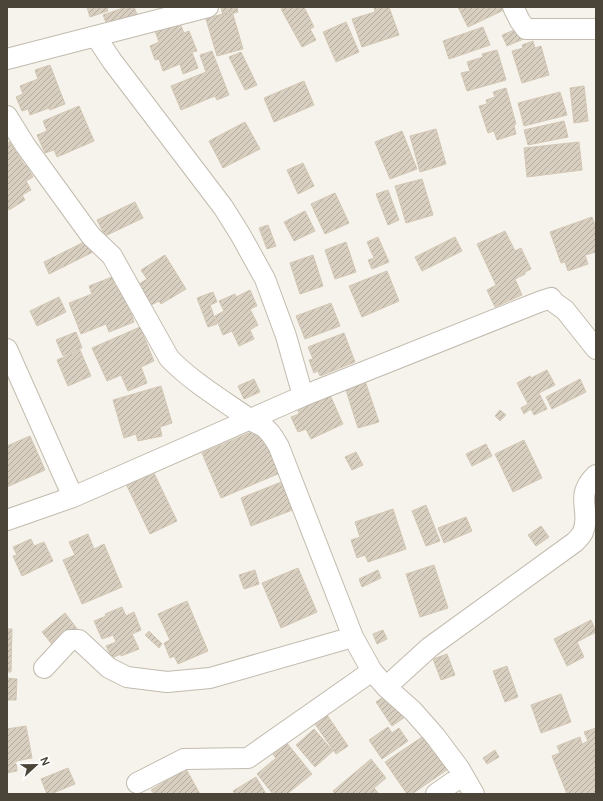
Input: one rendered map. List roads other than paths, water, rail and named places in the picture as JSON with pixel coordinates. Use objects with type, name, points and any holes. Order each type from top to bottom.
[{"type":"street","points":[[7,59],[208,7]]},
{"type":"street","points":[[513,7],[526,29],[596,29]]},
{"type":"street","points":[[96,37],[112,61],[223,207],[240,234],[265,279],[286,336],[303,396]]},
{"type":"street","points":[[7,116],[25,145],[91,236],[112,256],[169,358],[190,377],[250,420],[266,428],[273,436],[279,447],[353,637],[372,671],[413,711],[430,731],[459,768],[474,794]]},
{"type":"street","points":[[7,520],[72,497],[303,396],[551,298],[565,310],[596,349]]},
{"type":"street","points":[[7,349],[72,497]]},
{"type":"street","points":[[386,686],[430,647],[575,542],[583,532],[586,519],[584,500],[586,488],[596,475]]},
{"type":"street","points":[[44,668],[70,640],[75,639],[79,640],[89,648],[110,668],[127,677],[167,682],[210,678],[353,637]]},
{"type":"street","points":[[137,783],[184,759],[248,758],[372,671]]},
{"type":"street","points":[[436,794],[463,775]]}]
